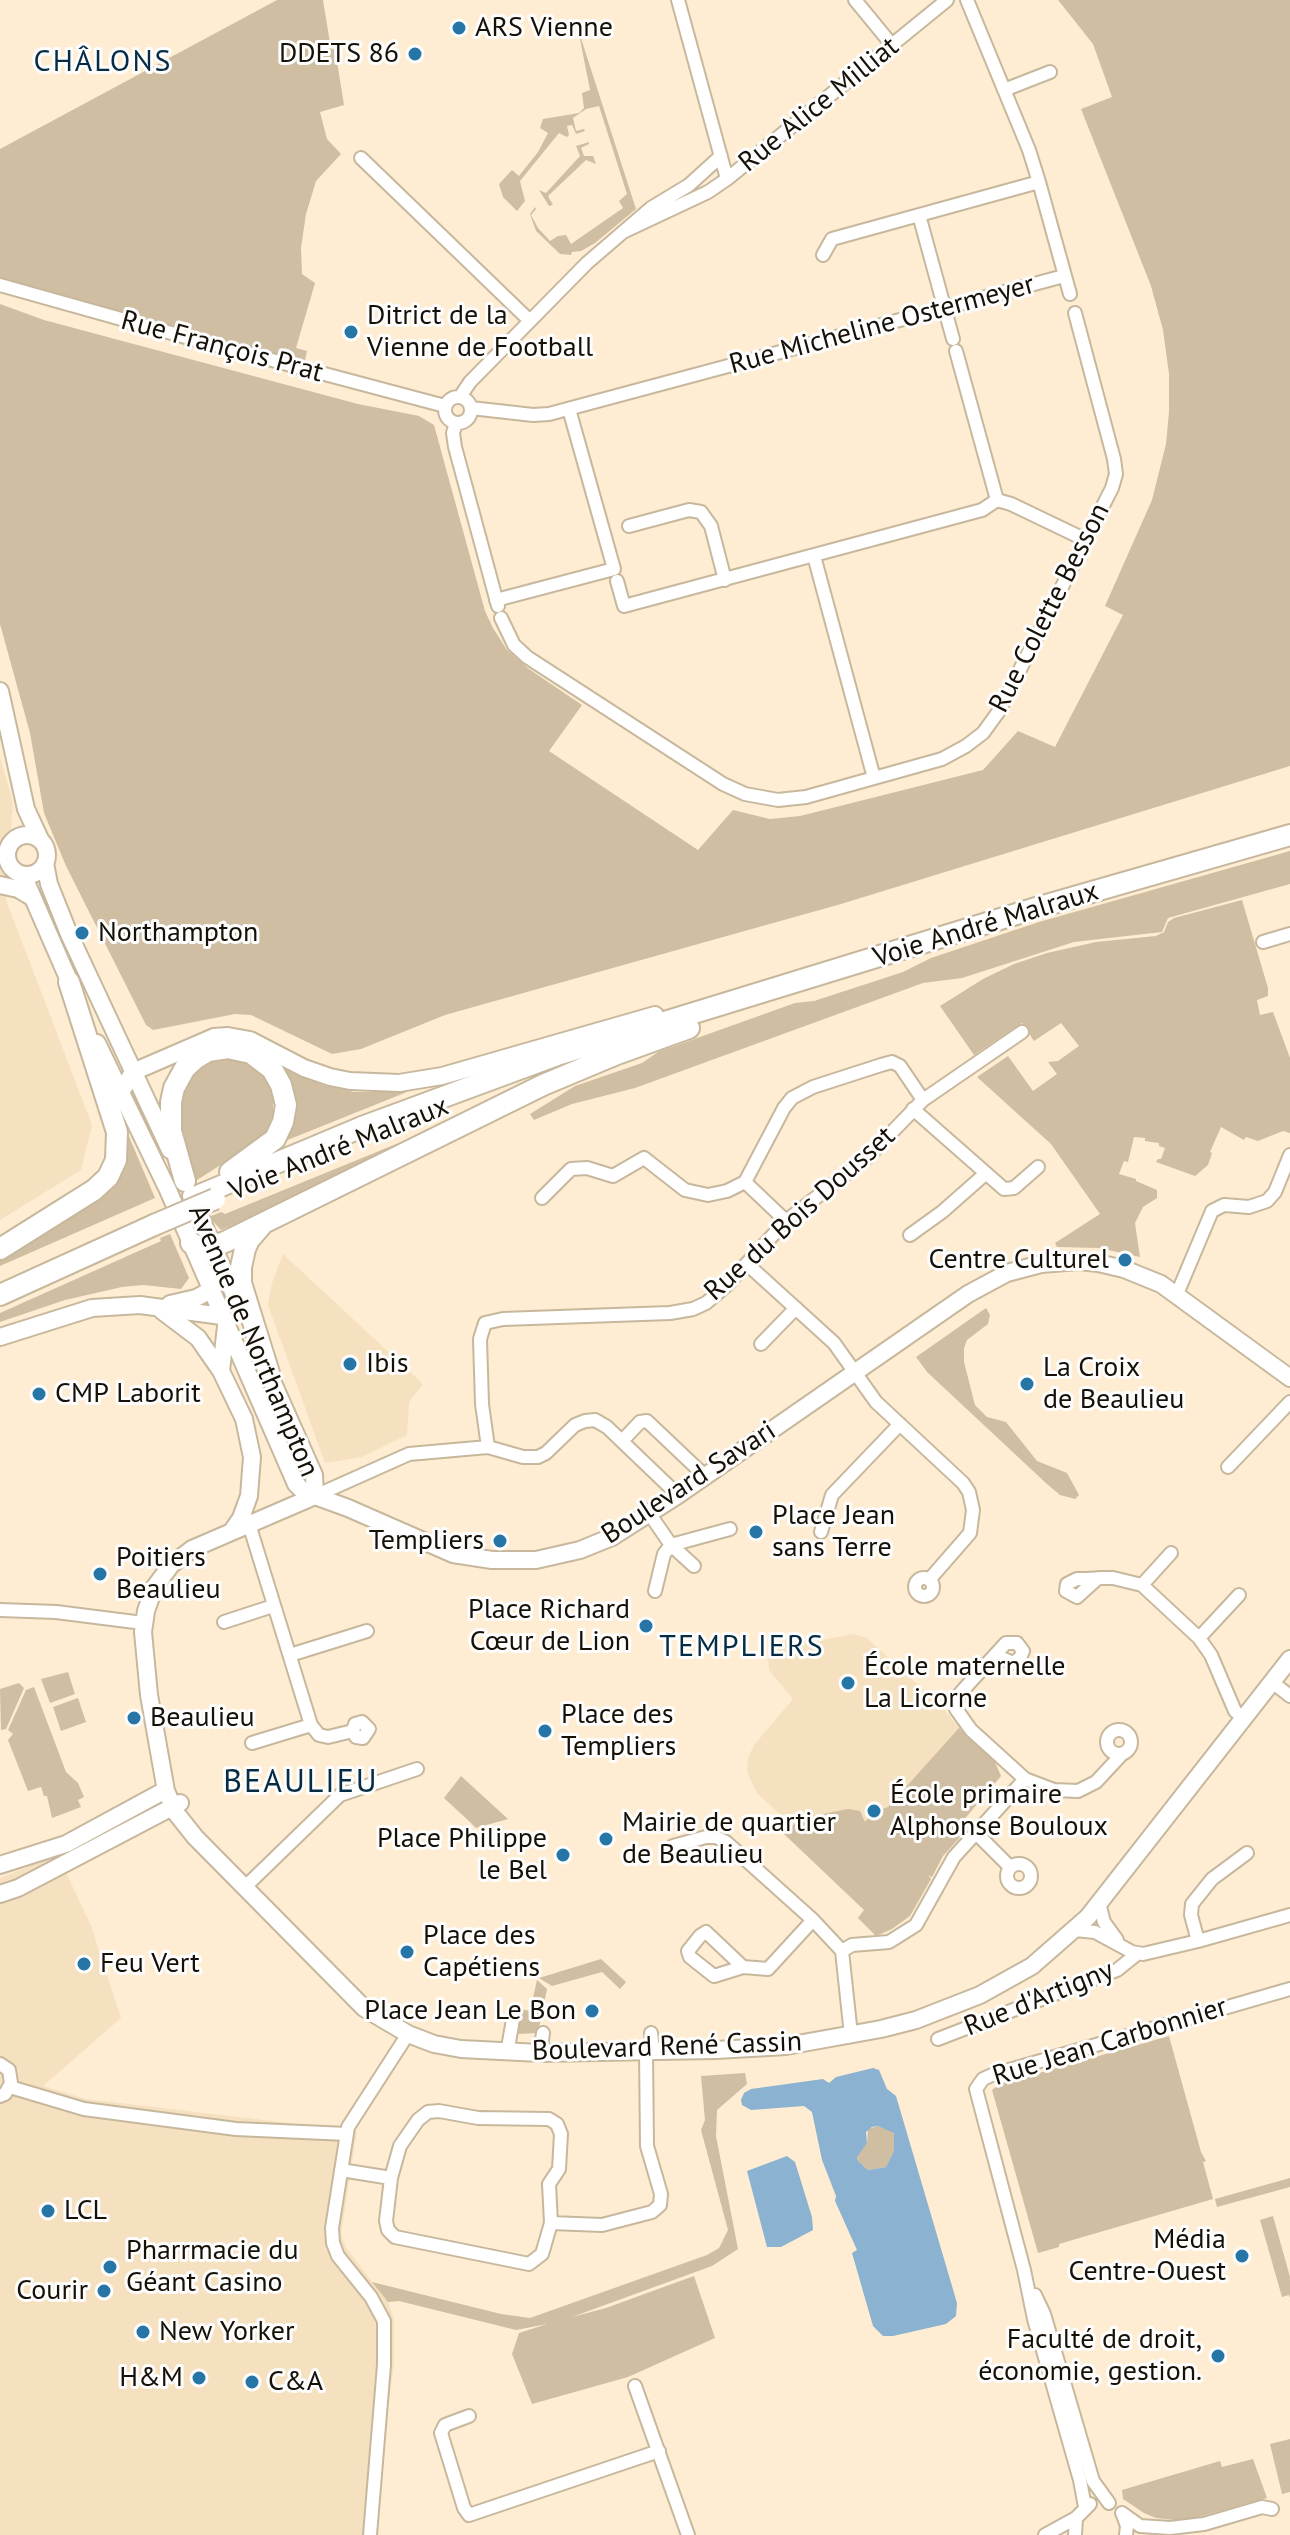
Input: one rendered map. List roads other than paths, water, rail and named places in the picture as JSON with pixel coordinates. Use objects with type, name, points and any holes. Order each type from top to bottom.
[{"type":"main road","name":"Voie André Malraux","points":[[0,1295],[152,1221],[203,1190],[684,1017],[1036,908],[1290,835]]},
{"type":"main road","points":[[0,1249],[94,1190],[108,1177],[116,1160],[117,1132],[69,982]]},
{"type":"main road","points":[[191,1243],[203,1249],[214,1247],[543,1085],[797,983]]},
{"type":"main road","points":[[228,1048],[242,1050],[263,1061],[277,1076],[286,1105],[283,1122],[275,1139],[266,1148],[203,1190],[171,1131],[171,1102],[179,1077],[196,1058],[208,1051],[228,1048]]},
{"type":"main road","name":"Voie André Malraux","points":[[0,1286],[152,1221]]},
{"type":"main road","points":[[263,1223],[249,1240],[241,1267],[245,1299],[269,1373]]},
{"type":"street","points":[[625,231],[708,192],[727,179],[678,0]]},
{"type":"street","points":[[855,0],[892,45]]},
{"type":"street","name":"Rue Alice Milliat","points":[[727,179],[947,0]]},
{"type":"street","name":"Rue Micheline Ostermeyer","points":[[471,408],[541,415],[569,409],[1064,276],[1029,150],[967,0]]},
{"type":"street","points":[[1004,90],[1050,72]]},
{"type":"street","points":[[460,397],[470,382],[587,263],[651,208],[689,185],[721,156]]},
{"type":"street","points":[[361,158],[530,321]]},
{"type":"street","points":[[823,255],[832,239],[1039,182]]},
{"type":"street","points":[[919,215],[997,500]]},
{"type":"street","points":[[1064,276],[1070,294]]},
{"type":"street","name":"Rue François Prat","points":[[0,285],[445,406]]},
{"type":"street","name":"Rue Colette Besson","points":[[456,423],[453,433],[455,447],[499,608],[514,645],[527,657],[723,784],[745,794],[778,800],[806,797],[942,759],[983,733],[999,711],[1112,488],[1116,474],[1075,313]]},
{"type":"street","points":[[453,397],[460,397],[468,400],[471,408],[467,419],[456,423],[446,415],[445,406],[453,397]]},
{"type":"street","points":[[569,409],[624,606],[982,510],[997,500],[1086,540]]},
{"type":"street","points":[[604,533],[689,510],[701,512],[711,526],[725,580]]},
{"type":"street","points":[[814,556],[874,778]]},
{"type":"street","points":[[499,608],[616,575]]},
{"type":"street","points":[[0,691],[28,815],[46,849],[45,863],[37,872],[0,877]]},
{"type":"street","points":[[0,708],[8,726]]},
{"type":"street","points":[[19,781],[18,813],[7,849],[7,862],[20,874]]},
{"type":"street","points":[[7,849],[26,834],[40,839]]},
{"type":"street","name":"Avenue de Northampton","points":[[20,874],[120,1094],[168,1190],[296,1484],[315,1496],[314,1475],[214,1247],[203,1190],[133,1072],[54,898],[45,863]]},
{"type":"street","points":[[0,885],[18,889],[33,898]]},
{"type":"street","points":[[1263,942],[1290,934]]},
{"type":"street","points":[[120,1094],[133,1072],[203,1040],[228,1036],[250,1040],[304,1068],[340,1079],[379,1084],[419,1081],[681,1008],[797,983]]},
{"type":"street","name":"Rue du Bois Dousset","points":[[488,1447],[483,1417],[480,1339],[480,1330],[485,1323],[503,1319],[686,1311],[713,1299],[786,1221],[868,1157],[918,1104],[1022,1032]]},
{"type":"street","points":[[542,1198],[571,1169],[585,1168],[613,1176],[644,1158],[680,1187],[695,1193],[721,1193],[745,1182],[792,1098],[803,1091],[892,1062],[900,1066],[918,1104],[984,1175],[1007,1190],[1014,1188],[1038,1167]]},
{"type":"street","points":[[1177,1294],[1212,1211],[1224,1205],[1256,1206],[1267,1201],[1275,1192],[1290,1155]]},
{"type":"street","points":[[910,1235],[984,1175]]},
{"type":"street","points":[[745,1182],[786,1221]]},
{"type":"street","name":"Boulevard Savari","points":[[315,1496],[437,1549],[492,1560],[536,1560],[580,1550],[612,1537],[678,1495],[979,1286],[1033,1265],[1062,1261],[1098,1263],[1142,1276],[1177,1294],[1290,1378]]},
{"type":"street","points":[[747,1264],[834,1343],[876,1402],[963,1483],[972,1501],[970,1533],[929,1580]]},
{"type":"street","points":[[0,1337],[92,1308],[184,1302],[211,1290],[224,1271]]},
{"type":"street","points":[[154,1306],[224,1320],[221,1371]]},
{"type":"street","points":[[154,1306],[185,1326],[206,1348],[244,1419],[252,1457],[249,1496],[241,1518],[232,1531]]},
{"type":"street","points":[[761,1344],[796,1308]]},
{"type":"street","points":[[1228,1467],[1290,1402]]},
{"type":"street","points":[[171,1799],[148,1729],[149,1695],[143,1623],[154,1588],[171,1565],[192,1549],[409,1454],[488,1447],[523,1457],[538,1457],[575,1425],[589,1420],[601,1423],[678,1495]]},
{"type":"street","points":[[622,1441],[640,1422],[647,1421],[705,1476]]},
{"type":"street","points":[[821,1532],[832,1495],[900,1424]]},
{"type":"street","points":[[649,1513],[671,1545],[694,1566]]},
{"type":"street","points":[[249,1524],[311,1725],[324,1736],[353,1731]]},
{"type":"street","points":[[655,1591],[664,1554],[671,1545],[730,1529]]},
{"type":"street","points":[[1142,1585],[1171,1553]]},
{"type":"street","points":[[1098,1578],[1123,1579],[1142,1585],[1199,1638],[1216,1665],[1235,1711],[1243,1718]]},
{"type":"street","points":[[1199,1638],[1239,1595]]},
{"type":"street","points":[[224,1622],[273,1606]]},
{"type":"street","points":[[0,1610],[56,1612],[143,1623]]},
{"type":"street","points":[[290,1655],[367,1631]]},
{"type":"street","points":[[995,1655],[958,1696],[956,1711],[971,1730],[1025,1779],[1054,1790],[1078,1791],[1094,1784],[1123,1753]]},
{"type":"street","name":"Boulevard René Cassin","points":[[171,1799],[180,1820],[364,2008],[408,2034],[461,2049],[507,2053],[757,2048],[851,2035],[916,2020],[980,1995],[1032,1966],[1075,1930],[1099,1903],[1290,1659]]},
{"type":"street","points":[[1272,1682],[1290,1696]]},
{"type":"street","points":[[252,1743],[311,1725]]},
{"type":"street","points":[[244,1888],[340,1795],[417,1769]]},
{"type":"street","points":[[842,1951],[852,1945],[883,1944],[909,1931],[926,1910],[954,1857],[1025,1779]]},
{"type":"street","points":[[0,1865],[66,1844],[171,1799]]},
{"type":"street","points":[[0,1894],[18,1888],[171,1799]]},
{"type":"street","points":[[976,1833],[1010,1867]]},
{"type":"street","points":[[673,1846],[706,1837],[720,1839],[743,1855],[813,1920],[842,1951],[851,2035]]},
{"type":"street","points":[[1198,1941],[1191,1905],[1212,1879],[1247,1853]]},
{"type":"street","name":"Rue d'Artigny","points":[[1099,1903],[1104,1922],[1122,1946]]},
{"type":"street","name":"Rue d'Artigny","points":[[1075,1930],[1095,1932],[1137,1954],[1149,1954],[1290,1915]]},
{"type":"street","points":[[743,1967],[764,1970],[771,1967],[813,1920]]},
{"type":"street","name":"Rue d'Artigny","points":[[938,2039],[1106,1975],[1124,1966],[1137,1954]]},
{"type":"street","name":"Rue Jean Carbonnier","points":[[1075,2535],[1081,2512],[1080,2480],[1034,2319],[1024,2270],[976,2095],[979,2084],[992,2075],[1290,1989]]},
{"type":"street","points":[[507,2053],[514,2014]]},
{"type":"street","points":[[540,2053],[543,2033]]},
{"type":"street","points":[[551,2223],[602,2225],[652,2212],[660,2205],[661,2194],[647,2146],[651,2033]]},
{"type":"street","points":[[370,2535],[385,2328],[379,2311],[338,2256],[332,2228],[350,2123],[408,2034]]},
{"type":"street","points":[[0,2064],[9,2070],[11,2077],[10,2087],[0,2096]]},
{"type":"street","points":[[10,2087],[84,2109],[236,2129],[347,2134]]},
{"type":"street","points":[[428,2112],[478,2118],[549,2119],[559,2127],[561,2134],[559,2169],[550,2181],[548,2191],[551,2223],[542,2254],[526,2264],[400,2239],[388,2230],[386,2221],[391,2178],[400,2146],[418,2120],[428,2112]]},
{"type":"street","points":[[341,2170],[391,2178]]},
{"type":"street","name":"Rue Jean Carbonnier","points":[[1024,2270],[1044,2314],[1093,2481],[1109,2503]]},
{"type":"street","points":[[635,2386],[688,2535]]},
{"type":"street","points":[[469,2416],[445,2425],[441,2433],[464,2508],[469,2515],[659,2451]]},
{"type":"street","points":[[1045,2535],[1094,2503],[1109,2503],[1140,2526],[1170,2528],[1204,2524],[1262,2507],[1272,2509],[1189,2533],[1139,2535]]},
{"type":"street","points":[[1122,2513],[1126,2535]]},
{"type":"water","points":[[873,2068],[879,2070],[887,2089],[896,2096],[957,2303],[956,2316],[946,2324],[893,2336],[883,2336],[873,2326],[852,2253],[857,2250],[835,2201],[812,2112],[804,2106],[751,2110],[742,2105],[744,2093],[751,2089],[823,2079],[829,2083],[836,2077]],"holes":[[[878,2126],[894,2133],[894,2151],[886,2167],[868,2170],[858,2161],[857,2157],[867,2143],[866,2132],[872,2127]]]},
{"type":"water","points":[[787,2156],[795,2162],[813,2230],[781,2247],[767,2247],[747,2171]]},
{"type":"place","name":"ARS Vienne","points":[[459,28]]},
{"type":"place","name":"DDETS 86","points":[[415,54]]},
{"type":"place","name":"Ditrict de la Vienne de Football","points":[[351,332]]},
{"type":"place","name":"Northampton","points":[[82,933]]},
{"type":"place","name":"Centre Culturel","points":[[1125,1260]]},
{"type":"place","name":"Ibis","points":[[350,1364]]},
{"type":"place","name":"La Croix de Beaulieu","points":[[1027,1384]]},
{"type":"place","name":"CMP Laborit","points":[[39,1394]]},
{"type":"place","name":"Place Jean sans Terre","points":[[756,1532]]},
{"type":"place","name":"Templiers","points":[[500,1541]]},
{"type":"place","name":"Poitiers Beaulieu","points":[[100,1574]]},
{"type":"place","name":"Place Richard Cœur de Lion","points":[[646,1626]]},
{"type":"place","name":"École maternelle La Licorne","points":[[848,1683]]},
{"type":"place","name":"Beaulieu","points":[[134,1718]]},
{"type":"place","name":"Place des Templiers","points":[[545,1731]]},
{"type":"place","name":"École primaire Alphonse Bouloux","points":[[874,1811]]},
{"type":"place","name":"Mairie de quartier de Beaulieu","points":[[606,1839]]},
{"type":"place","name":"Place Philippe le Bel","points":[[563,1855]]},
{"type":"place","name":"Place des Capétiens","points":[[407,1952]]},
{"type":"place","name":"Feu Vert","points":[[84,1964]]},
{"type":"place","name":"Place Jean Le Bon","points":[[592,2011]]},
{"type":"place","name":"LCL","points":[[48,2211]]},
{"type":"place","name":"Média Centre-Ouest","points":[[1242,2256]]},
{"type":"place","name":"Pharrmacie du Géant Casino","points":[[110,2267]]},
{"type":"place","name":"Courir","points":[[104,2291]]},
{"type":"place","name":"New Yorker","points":[[143,2332]]},
{"type":"place","name":"Faculté de droit, économie, gestion.","points":[[1218,2356]]},
{"type":"place","name":"H&M","points":[[199,2378]]},
{"type":"place","name":"C&A","points":[[252,2382]]},
{"type":"district","name":"CHÂLONS","points":[[103,62]]},
{"type":"district","name":"TEMPLIERS","points":[[742,1647]]},
{"type":"district","name":"BEAULIEU","points":[[301,1783]]}]
